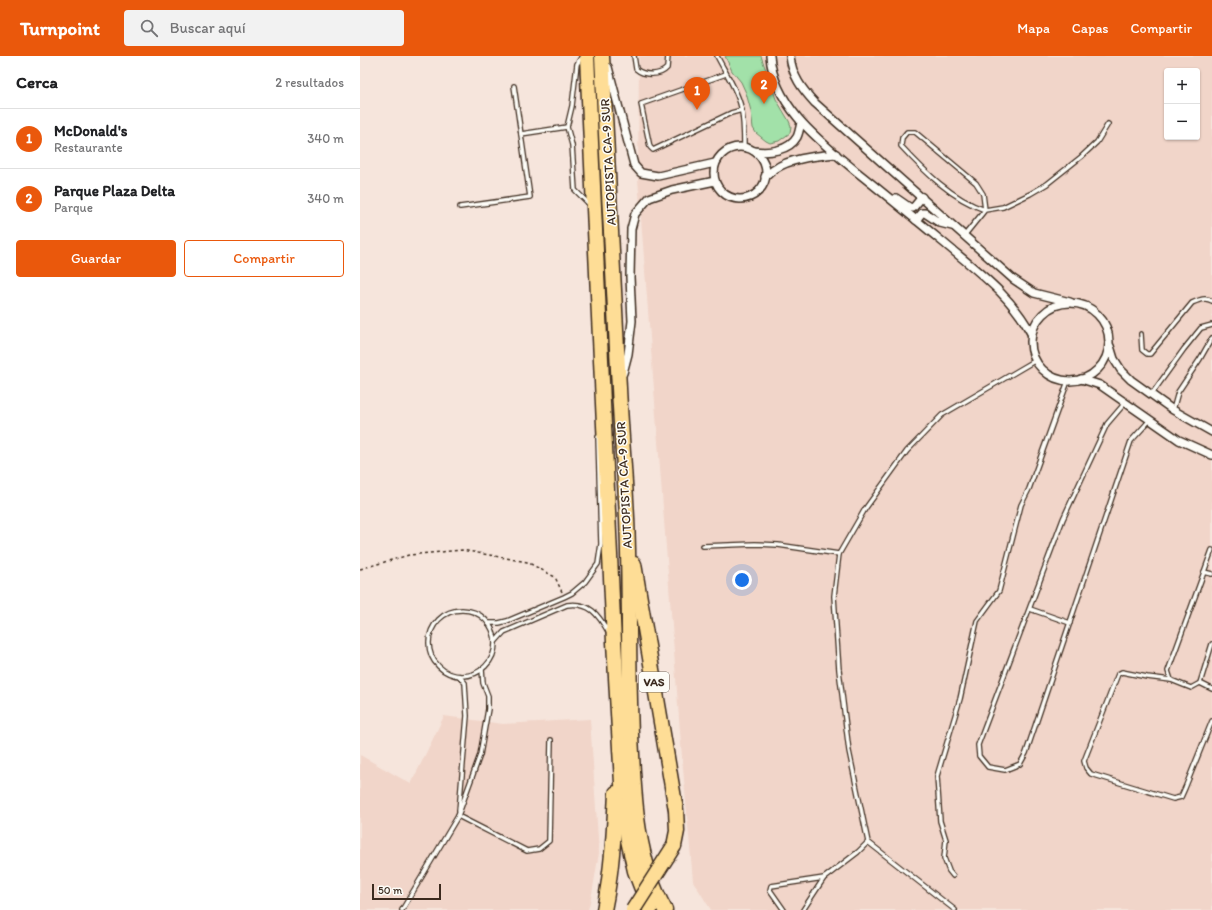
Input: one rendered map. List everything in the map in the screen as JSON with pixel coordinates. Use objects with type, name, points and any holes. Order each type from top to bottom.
[{"type":"highway","name":"AUTOPISTA CA-9 SUR","points":[[587,56],[602,405],[623,801],[635,871],[650,910]]},
{"type":"highway","name":"AUTOPISTA CA-9 SUR","points":[[604,56],[619,389],[627,519],[629,672],[635,799],[638,830],[646,863],[659,899],[665,910]]},
{"type":"highway","name":"VAS","points":[[627,519],[676,810],[677,831],[674,846],[633,910]]},
{"type":"highway","points":[[604,910],[611,869],[616,792],[622,773]]},
{"type":"street","points":[[604,56],[634,165],[641,172],[658,176],[715,163]]},
{"type":"street","points":[[770,56],[776,81],[785,101],[801,122],[836,154],[974,268],[1008,299],[1021,315],[1032,335]]},
{"type":"street","points":[[790,56],[791,64],[800,85],[815,103],[922,197],[952,226],[1013,279],[1034,293],[1086,306],[1098,315],[1107,328],[1109,344],[1114,359],[1130,380],[1173,410],[1212,432]]},
{"type":"street","points":[[754,151],[764,163],[766,170],[762,186],[755,194],[746,198],[736,199],[727,196],[719,190],[713,172],[715,163],[720,156],[727,150],[735,147],[744,147],[754,151],[767,152],[780,150],[793,143],[798,135],[801,122]]},
{"type":"street","points":[[765,177],[786,163],[836,154]]},
{"type":"street","points":[[619,389],[628,354],[632,321],[630,277],[631,229],[635,214],[649,198],[672,190],[715,181]]},
{"type":"street","points":[[878,188],[913,208],[922,197]]},
{"type":"street","points":[[916,220],[922,213],[925,213],[940,224],[952,226]]},
{"type":"street","points":[[1070,302],[1057,305],[1045,312],[1036,322],[1032,335],[1032,348],[1036,360],[1044,371],[1055,378],[1068,380],[1081,379],[1092,374],[1101,366],[1107,356],[1109,344]]},
{"type":"street","points":[[1081,379],[1100,385],[1179,440],[1212,455]]},
{"type":"lane","points":[[582,56],[577,64],[572,106],[567,126],[572,145],[575,190],[594,210]]},
{"type":"lane","points":[[634,56],[636,69],[643,74],[664,72],[667,68],[668,56]]},
{"type":"lane","points":[[717,56],[738,97],[742,110],[744,147]]},
{"type":"lane","points":[[726,74],[641,104],[650,147],[653,150],[731,113],[742,110]]},
{"type":"lane","points":[[460,208],[530,197],[514,86]]},
{"type":"lane","points":[[964,236],[985,210],[983,194],[976,183],[915,132],[907,132],[902,138],[901,146],[915,161],[955,196],[973,206],[985,210],[1003,207],[1047,184],[1097,142],[1108,124]]},
{"type":"lane","points":[[522,134],[567,126]]},
{"type":"lane","points":[[1141,334],[1142,350],[1147,354],[1150,354],[1192,303],[1201,299],[1209,299],[1212,301]]},
{"type":"lane","points":[[1151,395],[1201,328],[1212,325]]},
{"type":"lane","points":[[1173,410],[1178,392],[1212,338]]},
{"type":"lane","points":[[955,910],[868,842],[849,751],[839,670],[834,596],[839,554],[865,509],[907,451],[942,415],[1036,360]]},
{"type":"lane","points":[[954,876],[949,871],[944,858],[946,840],[940,821],[937,776],[960,699],[977,621],[999,591],[1021,505],[1029,489],[1068,380]]},
{"type":"lane","points":[[1125,403],[1107,424],[1064,519],[978,746],[979,756],[988,767],[1005,770],[1020,764],[1026,753],[1131,442],[1150,420]]},
{"type":"lane","points":[[488,623],[507,621],[564,597],[585,582],[598,564],[601,544],[598,436]]},
{"type":"lane","points":[[702,546],[755,544],[778,545],[839,554]]},
{"type":"lane","points":[[1171,680],[1168,671],[1212,550]]},
{"type":"lane","points":[[1204,572],[1212,574]]},
{"type":"lane","points":[[495,642],[504,632],[566,605],[576,604],[584,605],[598,616],[614,642]]},
{"type":"lane","points":[[1030,609],[1070,622]]},
{"type":"lane","points":[[459,611],[470,612],[480,616],[488,623],[493,632],[495,642],[494,652],[490,662],[482,670],[471,675],[459,676],[448,673],[433,659],[430,648],[430,638],[440,619],[459,611]]},
{"type":"lane","points":[[1212,644],[1200,683],[1191,688],[1171,680],[1122,672],[1118,674],[1084,760],[1086,768],[1091,774],[1173,799],[1181,797],[1212,721]]},
{"type":"lane","points":[[402,910],[458,816],[480,755],[486,729],[488,696],[482,670]]},
{"type":"lane","points":[[458,816],[467,716],[465,683],[459,676]]},
{"type":"lane","points":[[1200,683],[1212,689]]},
{"type":"lane","points":[[458,816],[527,851],[539,849],[549,841],[551,740]]},
{"type":"lane","points":[[803,910],[824,878],[858,852],[868,842]]},
{"type":"lane","points":[[784,910],[770,890],[771,886],[824,878]]},
{"type":"path","points":[[360,569],[409,555],[462,550],[527,562],[555,577],[564,597]]},
{"type":"shaded area","points":[[639,56],[1212,56],[1212,910],[711,910],[693,881],[682,757],[638,179]]},
{"type":"shaded area","points":[[444,716],[503,724],[590,719],[599,853],[588,910],[360,910],[360,755],[411,784]]},
{"type":"green space","points":[[725,56],[761,56],[776,99],[791,126],[790,133],[779,141],[770,143],[756,133],[753,128],[751,111],[746,93],[741,82],[732,71]]},
{"type":"place","name":"Parque Plaza Delta","points":[[764,104]]},
{"type":"place","name":"McDonald's","points":[[697,110]]}]
